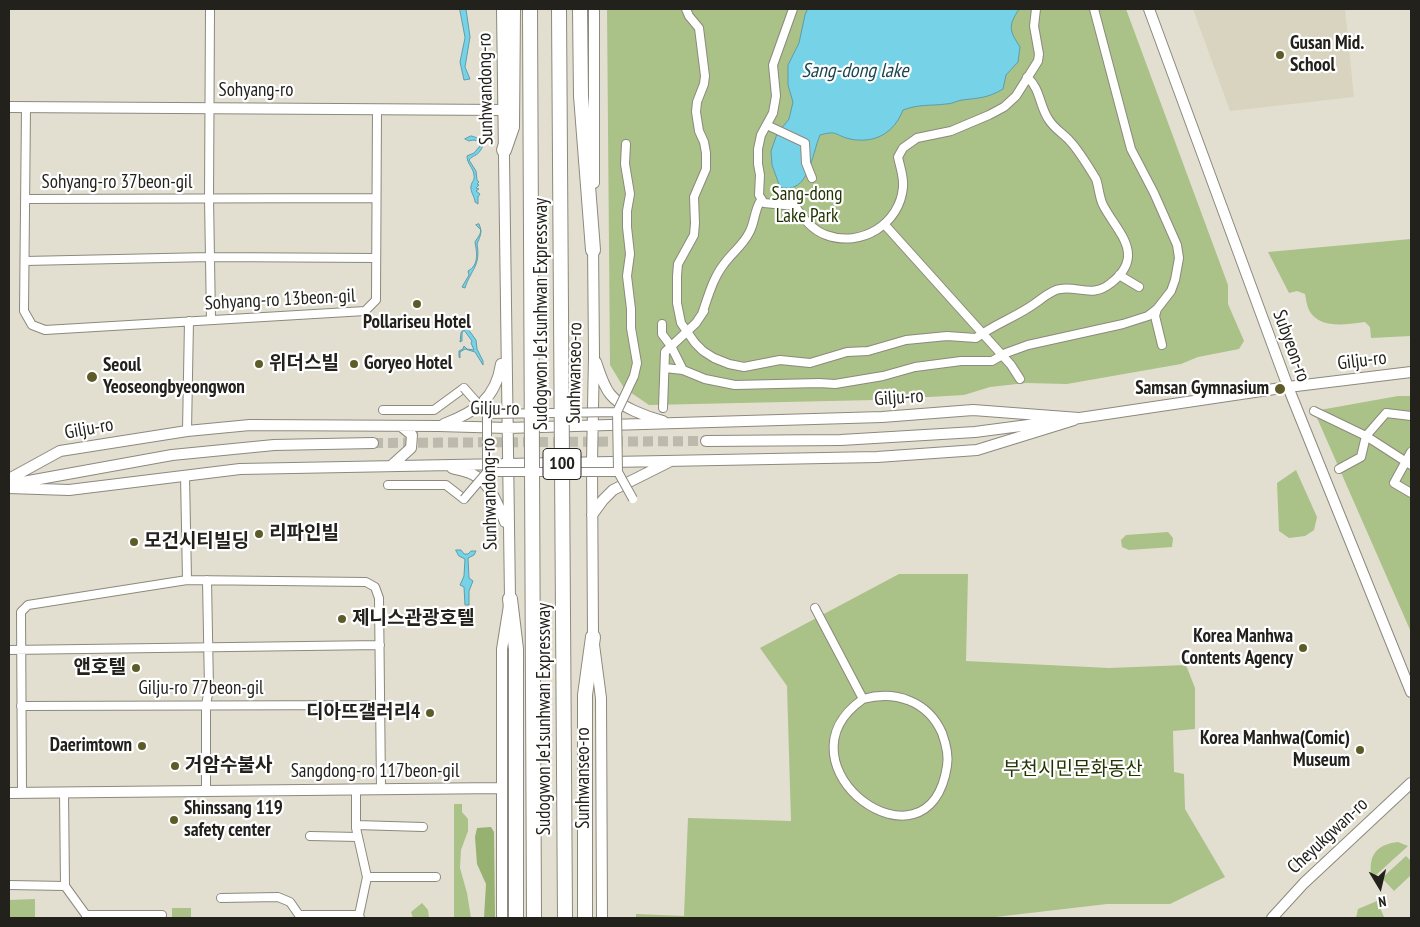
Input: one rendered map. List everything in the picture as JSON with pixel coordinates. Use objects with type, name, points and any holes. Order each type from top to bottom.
[{"type":"highway","points":[[504,150],[512,126],[512,9]]},
{"type":"highway","name":"Sudogwon Je1sunhwan Expressway","points":[[530,9],[534,918]]},
{"type":"highway","name":"Sudogwon Je1sunhwan Expressway","points":[[559,9],[565,918]]},
{"type":"highway","points":[[580,9],[581,96],[594,250]]},
{"type":"highway","points":[[510,599],[516,649],[516,918]]},
{"type":"highway","points":[[584,918],[585,696],[593,637]]},
{"type":"street","points":[[210,9],[209,198],[211,320]]},
{"type":"street","name":"Sunhwandong-ro","points":[[502,9],[506,428],[510,599],[502,649],[502,918]]},
{"type":"street","name":"Sunhwanseo-ro","points":[[594,9],[593,637],[601,698],[602,918]]},
{"type":"street","points":[[686,9],[699,28],[705,76],[696,112],[699,132],[704,142],[706,153],[706,169],[694,197],[694,235],[678,264],[677,304],[681,323],[703,351],[729,364],[744,367],[780,360],[810,363],[847,352],[868,351],[906,340],[947,336],[976,338],[998,323],[1018,315],[1059,289],[1094,291],[1103,288],[1119,275],[1127,263],[1128,252],[1118,226],[1102,204],[1096,180],[1069,140],[1048,119],[1036,86],[1027,77]]},
{"type":"street","points":[[793,9],[774,65],[776,96],[774,113],[761,135],[758,149],[759,195],[764,203],[795,206],[803,218],[825,235],[848,238],[864,236],[884,225],[895,212],[902,193],[903,180],[898,156],[903,148],[918,138],[952,132],[998,112],[1016,96],[1038,62],[1039,54],[1034,26],[1036,9]]},
{"type":"street","points":[[664,368],[683,370],[705,379],[735,385],[835,384],[883,376],[915,367],[961,360],[992,361],[1002,355],[1047,339],[1091,332],[1136,320],[1148,316],[1157,309],[1171,291],[1175,280],[1179,258],[1177,246],[1154,193],[1131,149],[1094,9]]},
{"type":"street","name":"Subyeon-ro","points":[[1149,9],[1288,387],[1411,692]]},
{"type":"street","name":"Sohyang-ro","points":[[9,107],[504,110]]},
{"type":"street","name":"Sohyang-ro 37beon-gil","points":[[26,107],[24,311],[32,325],[45,330],[189,322]]},
{"type":"street","name":"Sohyang-ro 13beon-gil","points":[[187,431],[189,322],[365,311],[376,300],[377,109]]},
{"type":"street","points":[[772,128],[805,143],[805,154],[810,175]]},
{"type":"street","points":[[626,144],[625,164],[630,194],[627,211],[630,254],[627,276],[631,328],[637,363],[634,376],[617,412],[618,472],[633,499]]},
{"type":"street","points":[[209,198],[376,198]]},
{"type":"street","name":"Sohyang-ro 37beon-gil","points":[[25,199],[209,198]]},
{"type":"street","points":[[702,314],[716,277],[750,231],[757,206],[761,200]]},
{"type":"street","points":[[884,225],[1002,355],[1020,379]]},
{"type":"street","points":[[25,261],[210,257],[376,258]]},
{"type":"street","points":[[1119,275],[1139,287]]},
{"type":"street","points":[[663,408],[665,352],[702,314],[708,303]]},
{"type":"street","points":[[1157,309],[1155,320],[1162,345]]},
{"type":"street","points":[[662,324],[662,334],[671,346],[683,370]]},
{"type":"street","points":[[439,426],[468,414],[488,399],[499,378],[506,331]]},
{"type":"street","points":[[594,356],[604,385],[611,396],[634,411],[673,424]]},
{"type":"street","name":"Gilju-ro","points":[[706,441],[841,440],[966,432],[1079,418],[1288,387],[1411,372]]},
{"type":"street","points":[[383,410],[434,410],[464,388],[487,414],[487,472],[464,499],[446,485],[388,485]]},
{"type":"street","name":"Gilju-ro","points":[[9,479],[60,451],[187,431],[250,425],[506,428],[882,418],[973,410],[1079,418]]},
{"type":"street","points":[[1314,411],[1366,436],[1408,463]]},
{"type":"street","points":[[487,414],[617,412]]},
{"type":"street","points":[[1339,469],[1361,457],[1366,436],[1386,413],[1411,416]]},
{"type":"street","name":"Gilju-ro","points":[[9,486],[69,490],[240,469],[877,457],[977,450],[1079,418]]},
{"type":"street","points":[[391,466],[411,448],[412,435],[401,426]]},
{"type":"street","name":"Gilju-ro","points":[[9,486],[172,455],[274,445],[373,443]]},
{"type":"street","points":[[1411,452],[1408,463],[1394,483],[1411,493]]},
{"type":"street","points":[[592,516],[602,500],[613,490],[672,461]]},
{"type":"street","points":[[441,465],[472,474],[488,488],[499,506],[508,530]]},
{"type":"street","points":[[487,472],[618,472]]},
{"type":"street","points":[[185,475],[187,580]]},
{"type":"street","points":[[22,792],[20,612],[28,605],[187,580],[366,582],[375,587],[379,598],[381,789]]},
{"type":"street","points":[[206,791],[206,705],[209,689],[207,580]]},
{"type":"street","points":[[815,608],[862,698]]},
{"type":"street","points":[[9,650],[380,645]]},
{"type":"street","points":[[888,696],[916,703],[930,713],[940,729],[946,745],[948,762],[945,779],[932,804],[920,812],[906,816],[894,816],[877,811],[861,801],[848,788],[840,774],[834,750],[838,726],[842,717],[862,698],[888,696]]},
{"type":"street","name":"Gilju-ro 77beon-gil","points":[[21,706],[380,705]]},
{"type":"street","name":"Cheyukgwan-ro","points":[[1272,918],[1304,883],[1411,782]]},
{"type":"street","name":"Sangdong-ro 117beon-gil","points":[[9,792],[501,788]]},
{"type":"street","points":[[221,898],[278,897],[290,902],[299,915],[360,916],[367,877],[356,825],[356,790]]},
{"type":"street","points":[[64,792],[65,886],[86,916],[162,915]]},
{"type":"street","points":[[356,825],[423,827]]},
{"type":"street","points":[[310,836],[358,837]]},
{"type":"street","points":[[367,877],[436,877]]},
{"type":"street","points":[[9,886],[65,886]]},
{"type":"shaded area","name":"Gusan Mid. School","points":[[1193,9],[1345,9],[1354,97],[1230,111]]},
{"type":"green space","name":"Sang-dong Lake Park","points":[[607,9],[1126,9],[1228,285],[1228,304],[1244,341],[1239,349],[1198,357],[1181,364],[1067,384],[1026,383],[990,387],[964,395],[875,400],[649,405],[624,388],[610,365]]},
{"type":"green space","points":[[1411,239],[1411,336],[1371,338],[1370,327],[1365,322],[1334,324],[1320,321],[1309,310],[1305,294],[1297,291],[1289,293],[1268,252]]},
{"type":"green space","points":[[1398,396],[1411,396],[1411,632],[1314,411]]},
{"type":"green space","points":[[1296,470],[1317,517],[1314,530],[1305,536],[1289,538],[1279,531],[1277,483]]},
{"type":"green space","points":[[1168,532],[1173,538],[1172,547],[1129,550],[1122,547],[1121,540],[1126,535]]},
{"type":"green space","name":"부천시민문화동산","points":[[899,574],[968,574],[966,661],[1109,668],[1186,665],[1195,688],[1195,729],[1173,731],[1174,772],[1184,774],[1185,809],[1225,877],[1170,904],[1107,904],[987,918],[636,918],[636,914],[684,916],[688,818],[791,821],[787,686],[760,648]]},
{"type":"green space","points":[[454,804],[462,804],[462,812],[468,819],[468,831],[461,850],[460,868],[471,918],[454,918]]},
{"type":"green space","points":[[491,827],[494,832],[495,918],[484,918],[486,884],[477,864],[475,837],[477,828]]},
{"type":"green space","points":[[1398,842],[1408,846],[1375,876],[1371,873],[1372,860],[1377,851],[1385,845]]},
{"type":"green space","points":[[1406,856],[1411,861],[1411,875],[1394,891],[1382,878]]},
{"type":"green space","points":[[35,899],[35,918],[9,918],[9,900]]},
{"type":"green space","points":[[1377,901],[1384,917],[1356,918],[1358,909]]},
{"type":"green space","points":[[422,903],[428,910],[429,918],[413,918],[411,912]]},
{"type":"green space","points":[[172,908],[191,908],[191,918],[172,918]]},
{"type":"water","points":[[460,9],[466,9],[470,37],[465,67],[470,79],[464,80],[460,62],[465,38]]},
{"type":"water","name":"Sang-dong lake","points":[[808,9],[1019,9],[1011,28],[1020,47],[1018,62],[1006,75],[1003,89],[998,92],[950,104],[919,106],[903,110],[889,131],[875,138],[859,140],[833,133],[820,135],[808,171],[803,179],[797,185],[790,188],[780,187],[772,165],[771,151],[777,134],[789,119],[793,102],[788,85],[788,65],[799,43]]},
{"type":"water","points":[[471,136],[479,139],[483,145],[479,153],[469,160],[476,171],[479,182],[476,188],[479,189],[476,191],[480,194],[478,204],[475,202],[471,190],[474,175],[467,156],[474,153],[480,146],[478,141],[465,139]]},
{"type":"water","points":[[481,231],[477,244],[477,263],[465,288],[462,287],[469,275],[468,271],[476,262],[475,242]]},
{"type":"water","points":[[457,315],[476,340],[483,365],[475,352],[465,349],[460,352],[459,357],[459,351],[464,346],[467,349],[474,350],[472,341],[464,330],[462,341],[460,342],[461,333],[464,328]]},
{"type":"water","points":[[456,550],[461,550],[464,554],[476,551],[474,555],[468,558],[469,578],[473,581],[469,591],[469,605],[465,605],[464,587],[460,585],[464,576],[465,559],[459,556]]},
{"type":"tunnel","points":[[373,443],[706,441]]},
{"type":"place","name":"Gusan Mid. School","points":[[1280,55]]},
{"type":"place","name":"Pollariseu Hotel","points":[[417,304]]},
{"type":"place","name":"위더스빌","points":[[259,364]]},
{"type":"place","name":"Goryeo Hotel","points":[[354,364]]},
{"type":"place","name":"Seoul Yeoseongbyeongwon","points":[[92,377]]},
{"type":"place","name":"Samsan Gymnasium","points":[[1280,389]]},
{"type":"place","name":"리파인빌","points":[[259,534]]},
{"type":"place","name":"모건시티빌딩","points":[[134,542]]},
{"type":"place","name":"제니스관광호텔","points":[[342,619]]},
{"type":"place","name":"Korea Manhwa Contents Agency","points":[[1303,648]]},
{"type":"place","name":"앤호텔","points":[[136,668]]},
{"type":"place","name":"디아뜨갤러리4","points":[[430,713]]},
{"type":"place","name":"Daerimtown","points":[[142,746]]},
{"type":"place","name":"Korea Manhwa(Comic) Museum","points":[[1360,750]]},
{"type":"place","name":"거암수불사","points":[[175,766]]},
{"type":"place","name":"Shinssang 119 safety center","points":[[174,820]]}]
